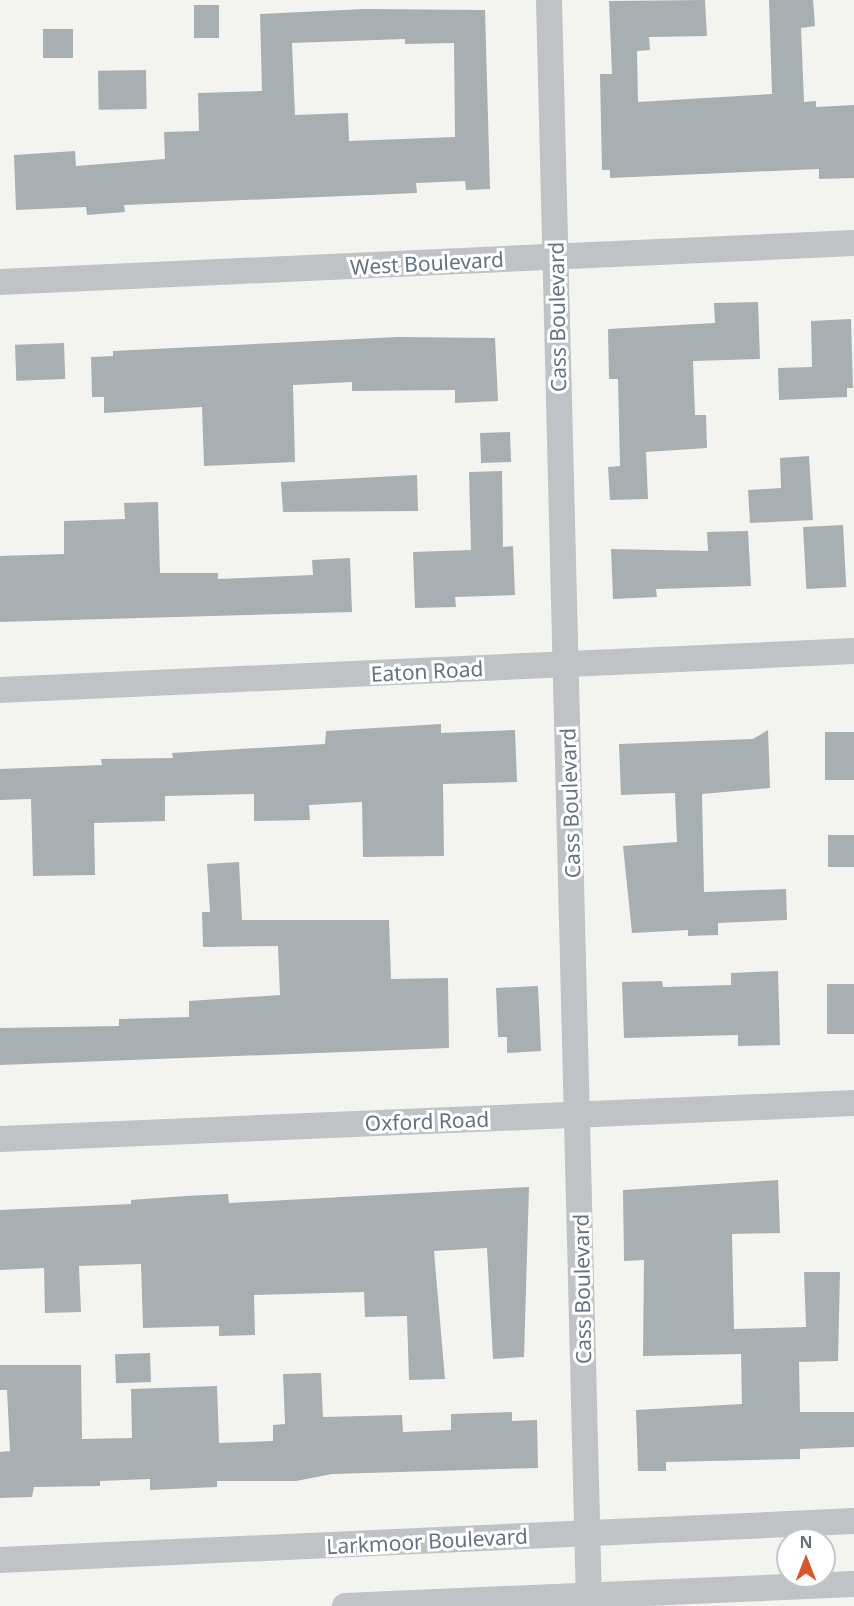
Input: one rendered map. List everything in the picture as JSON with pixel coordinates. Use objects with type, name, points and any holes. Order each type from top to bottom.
[{"type":"street","name":"Cass Boulevard","points":[[549,0],[589,1601]]},
{"type":"street","name":"West Boulevard","points":[[0,282],[854,243]]},
{"type":"street","name":"Eaton Road","points":[[0,690],[854,651]]},
{"type":"street","name":"Oxford Road","points":[[0,1139],[854,1102]]},
{"type":"street","name":"Larkmoor Boulevard","points":[[0,1560],[854,1521]]},
{"type":"street","points":[[345,1606],[589,1601],[854,1584]]},
{"type":"building","points":[[705,0],[707,36],[649,37],[650,50],[637,51],[638,102],[772,94],[769,0],[813,0],[815,26],[801,28],[804,102],[816,101],[816,107],[854,105],[854,178],[819,179],[819,169],[610,178],[610,170],[602,170],[600,74],[612,74],[609,1]]},
{"type":"building","points":[[194,5],[219,5],[219,38],[194,38]]},
{"type":"building","points":[[364,9],[485,10],[490,189],[466,190],[465,181],[416,183],[417,193],[124,205],[125,212],[87,215],[86,207],[16,210],[14,155],[75,151],[76,166],[165,159],[164,132],[199,131],[198,93],[262,91],[260,14]],"holes":[[[405,39],[405,44],[454,43],[455,137],[349,141],[348,113],[295,115],[292,43]]]},
{"type":"building","points":[[43,29],[73,29],[73,58],[43,58]]},
{"type":"building","points":[[146,70],[147,109],[99,110],[98,71]]},
{"type":"building","points":[[758,302],[760,359],[693,361],[695,415],[706,415],[707,448],[646,452],[648,499],[610,500],[608,467],[620,466],[618,379],[609,379],[608,329],[715,323],[714,303]]},
{"type":"building","points":[[851,319],[853,388],[847,388],[847,397],[779,400],[778,368],[812,367],[811,321]]},
{"type":"building","points":[[398,337],[495,338],[498,401],[455,403],[455,390],[352,391],[352,382],[293,385],[295,462],[204,466],[202,407],[104,413],[104,397],[92,397],[91,357],[113,356],[113,351]]},
{"type":"building","points":[[64,343],[65,379],[16,381],[15,345]]},
{"type":"building","points":[[510,432],[511,462],[481,463],[480,433]]},
{"type":"building","points":[[809,456],[813,520],[750,523],[748,490],[781,488],[780,458]]},
{"type":"building","points":[[502,471],[503,547],[513,546],[515,595],[455,597],[456,607],[415,608],[413,552],[471,550],[469,472]]},
{"type":"building","points":[[417,475],[418,511],[283,512],[281,482]]},
{"type":"building","points":[[158,502],[160,573],[218,573],[218,579],[313,575],[312,560],[350,558],[352,612],[0,622],[0,556],[64,554],[64,521],[125,519],[124,503]]},
{"type":"building","points":[[843,525],[846,587],[806,589],[803,527]]},
{"type":"building","points":[[748,531],[751,586],[656,589],[657,597],[613,599],[611,549],[708,551],[707,532]]},
{"type":"building","points":[[441,724],[441,733],[515,730],[517,782],[443,784],[444,856],[363,857],[362,802],[309,805],[310,820],[254,821],[254,794],[165,796],[165,821],[94,823],[95,875],[33,876],[31,799],[0,800],[0,769],[102,765],[101,759],[173,758],[172,753],[325,744],[326,731]]},
{"type":"building","points":[[768,730],[770,788],[702,794],[704,892],[786,889],[787,920],[718,923],[718,935],[688,936],[688,930],[632,933],[623,846],[677,842],[675,793],[621,795],[619,744],[753,739]]},
{"type":"building","points":[[825,732],[854,732],[854,780],[825,780]]},
{"type":"building","points":[[828,835],[854,835],[854,867],[828,867]]},
{"type":"building","points":[[239,862],[242,920],[389,920],[391,979],[448,978],[449,1048],[0,1065],[0,1028],[119,1026],[119,1019],[189,1017],[189,1001],[280,995],[278,946],[203,947],[202,912],[210,912],[207,864]]},
{"type":"building","points":[[778,971],[780,1045],[738,1046],[738,1035],[624,1038],[622,982],[662,981],[663,987],[731,985],[731,973]]},
{"type":"building","points":[[827,984],[854,984],[854,1034],[827,1034]]},
{"type":"building","points":[[538,986],[541,1051],[507,1053],[507,1037],[498,1037],[496,988]]},
{"type":"building","points":[[778,1180],[780,1233],[732,1234],[734,1329],[806,1327],[804,1272],[840,1272],[838,1361],[799,1362],[800,1412],[854,1412],[854,1447],[800,1449],[800,1459],[666,1462],[666,1471],[638,1471],[636,1410],[742,1404],[741,1354],[643,1356],[644,1260],[624,1261],[623,1190]]},
{"type":"building","points":[[529,1187],[524,1357],[493,1359],[487,1248],[434,1251],[445,1379],[409,1380],[407,1316],[365,1317],[364,1292],[254,1295],[255,1335],[219,1336],[219,1326],[143,1328],[141,1264],[79,1266],[81,1312],[45,1313],[44,1268],[0,1270],[0,1210],[131,1204],[131,1200],[228,1194],[229,1203]]},
{"type":"building","points":[[150,1353],[151,1382],[116,1383],[115,1354]]},
{"type":"building","points":[[0,1365],[81,1365],[82,1439],[132,1438],[131,1389],[217,1386],[219,1443],[273,1441],[273,1425],[285,1424],[283,1374],[321,1373],[323,1417],[402,1415],[403,1432],[451,1430],[451,1414],[512,1412],[512,1421],[537,1420],[538,1468],[332,1474],[296,1481],[217,1481],[217,1487],[150,1490],[150,1479],[100,1481],[100,1486],[34,1487],[32,1497],[0,1498],[0,1452],[10,1451],[7,1390],[0,1390]]}]
